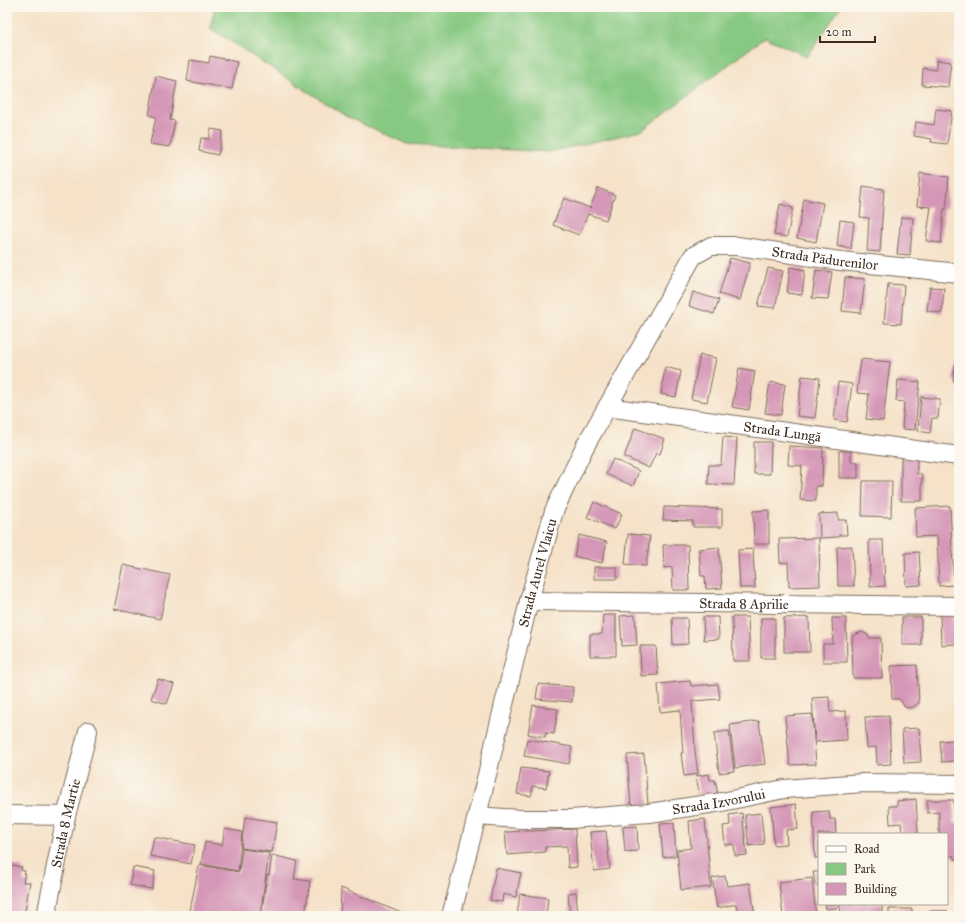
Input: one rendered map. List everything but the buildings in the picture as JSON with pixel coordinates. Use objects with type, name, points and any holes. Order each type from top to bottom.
[{"type":"street","name":"Strada Pădurenilor","points":[[693,256],[711,246],[737,246],[840,261],[959,273]]},
{"type":"street","name":"Strada Aurel Vlaicu","points":[[454,915],[529,601],[554,511],[585,446],[693,256]]},
{"type":"street","name":"Strada Lungă","points":[[607,407],[959,456]]},
{"type":"street","name":"Strada 8 Aprilie","points":[[529,601],[959,606]]},
{"type":"street","name":"Strada 8 Martie","points":[[46,916],[66,816],[88,731]]},
{"type":"street","name":"Strada Izvorului","points":[[477,816],[520,819],[571,819],[657,812],[722,802],[784,789],[862,783],[959,784]]},
{"type":"street","points":[[7,815],[66,816]]},
{"type":"green space","points":[[215,7],[841,7],[807,57],[765,37],[641,131],[549,152],[407,144],[347,117],[210,28]]}]
